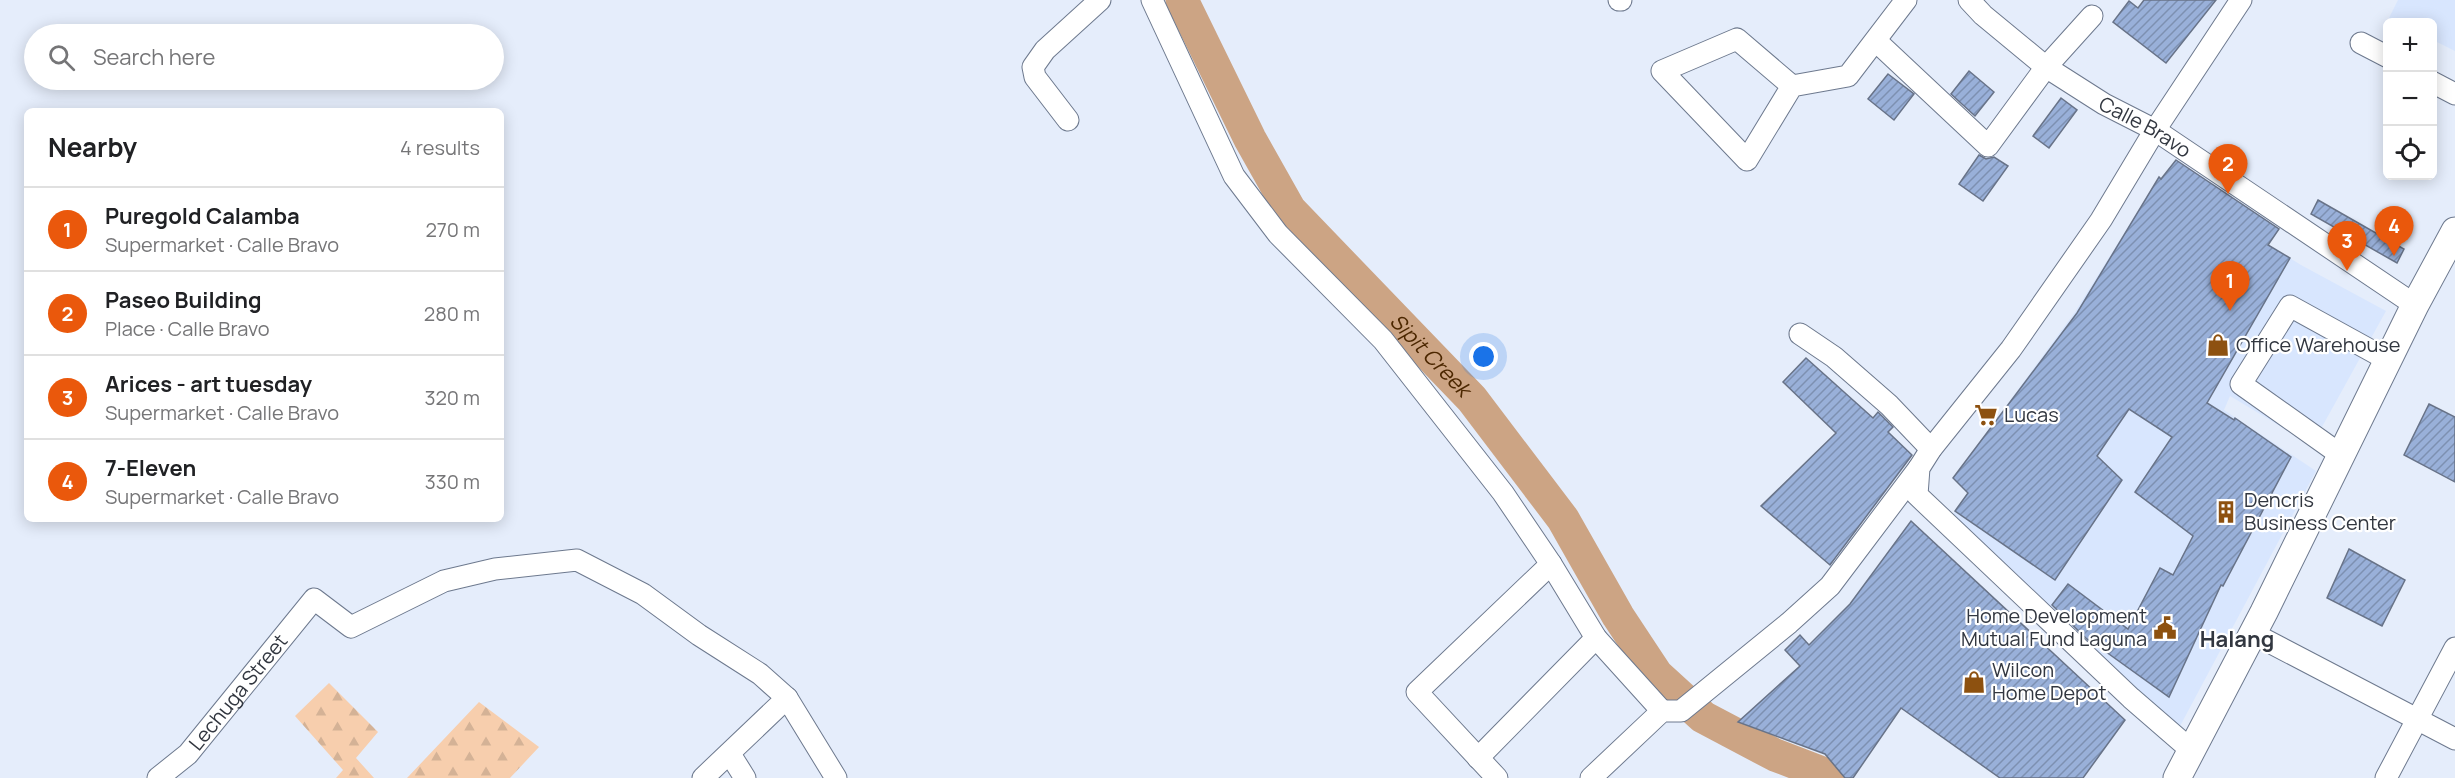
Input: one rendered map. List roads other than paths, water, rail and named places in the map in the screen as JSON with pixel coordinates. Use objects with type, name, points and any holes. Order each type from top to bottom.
[{"type":"main road","points":[[2177,778],[2252,633],[2415,305],[2455,231]]},
{"type":"street","points":[[1068,120],[1035,76],[1033,67],[1045,50],[1100,0]]},
{"type":"street","points":[[1152,0],[1234,176],[1278,234],[1383,339],[1503,493],[1551,564],[1596,638],[1672,711]]},
{"type":"street","points":[[1792,86],[1737,39],[1662,71],[1747,160],[1792,86],[1848,76],[1906,0]]},
{"type":"street","points":[[1591,778],[1672,711],[1702,694],[1830,586],[1931,449],[2024,330],[2101,220],[2155,130],[2241,0]]},
{"type":"street","name":"Calle Bravo","points":[[1981,5],[2046,67],[2104,104],[2155,130],[2415,305]]},
{"type":"street","points":[[1876,41],[1988,146],[2046,67],[2092,16]]},
{"type":"street","points":[[2361,43],[2383,54]]},
{"type":"street","points":[[2437,84],[2455,94]]},
{"type":"street","points":[[2341,455],[2241,384],[2290,306],[2388,360]]},
{"type":"street","points":[[1800,334],[1834,357],[1889,405],[1931,449]]},
{"type":"street","points":[[1919,468],[1917,495],[2131,698],[2191,750]]},
{"type":"street","name":"Lechuga Street","points":[[158,778],[188,754],[314,599],[351,627],[444,581],[495,569],[577,560],[643,594],[699,635],[760,674],[787,698]]},
{"type":"street","points":[[1497,778],[1417,692],[1551,564]]},
{"type":"street","points":[[2252,633],[2455,739]]},
{"type":"street","points":[[1478,758],[1596,638]]},
{"type":"street","points":[[2386,778],[2455,648]]},
{"type":"street","points":[[703,778],[787,698],[836,778]]},
{"type":"street","points":[[730,754],[745,778]]},
{"type":"waterway","name":"Sipit Creek","points":[[1182,0],[1250,139],[1290,210],[1472,399],[1563,519],[1618,616],[1657,675],[1703,717],[1775,755],[1835,778]]},
{"type":"place","name":"Paseo Building","points":[[2228,194]]},
{"type":"place","name":"7-Eleven","points":[[2394,256]]},
{"type":"place","name":"Arices - art tuesday","points":[[2347,271]]},
{"type":"place","name":"Puregold Calamba","points":[[2230,311]]},
{"type":"place","name":"Office Warehouse","points":[[2218,345]]},
{"type":"place","name":"Lucas","points":[[1986,415]]},
{"type":"place","name":"Dencris Business Center","points":[[2226,512]]},
{"type":"place","name":"Home Development Mutual Fund Laguna","points":[[2165,628]]},
{"type":"place","name":"Wilcon Home Depot","points":[[1974,682]]},
{"type":"district","name":"Halang","points":[[2237,639]]}]
